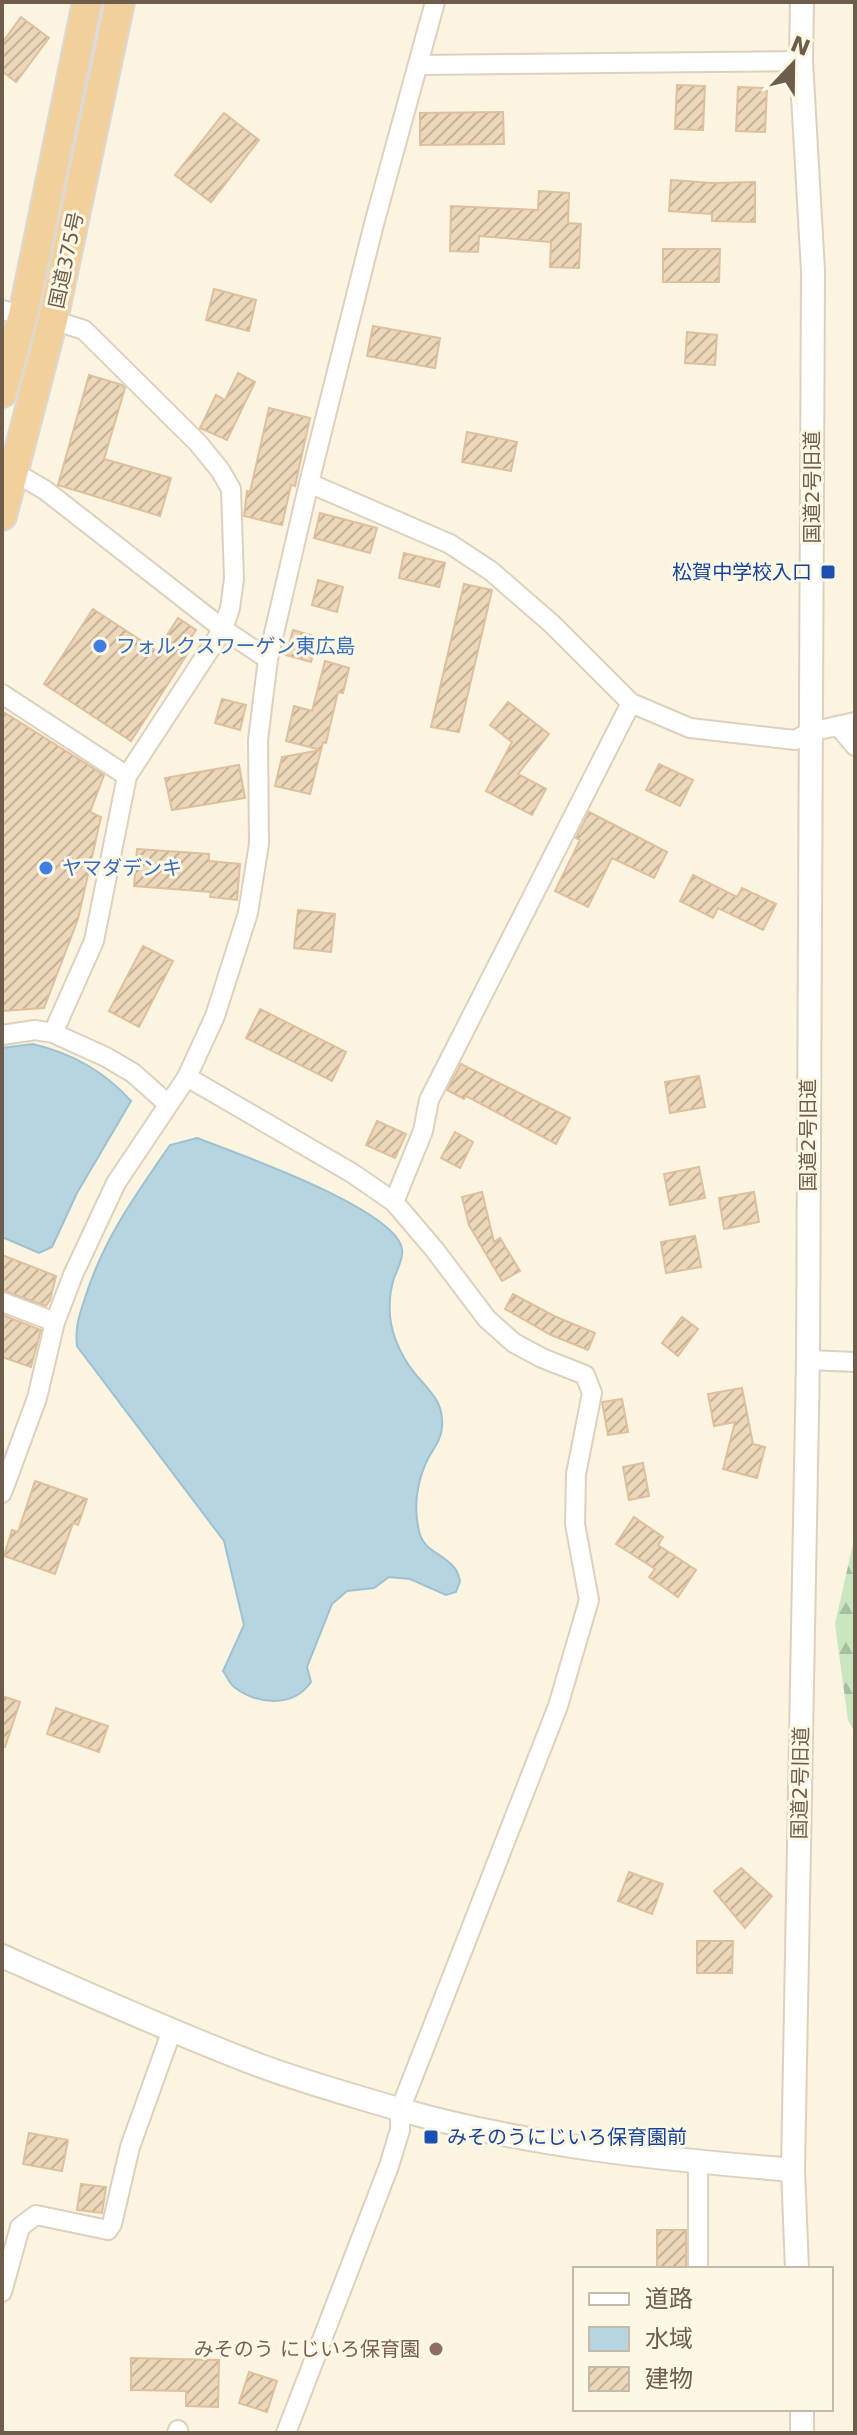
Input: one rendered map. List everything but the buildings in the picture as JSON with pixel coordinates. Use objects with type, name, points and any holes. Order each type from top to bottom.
[{"type":"highway","name":"国道375号","points":[[2,393],[12,313],[87,2]]},
{"type":"highway","name":"国道375号","points":[[2,516],[53,320],[120,2]]},
{"type":"street","points":[[2,1493],[37,1398],[55,1322],[73,1275],[116,1183],[187,1077],[215,1016],[248,913],[259,844],[258,740],[268,659],[374,224],[435,2]]},
{"type":"street","name":"国道2号旧道","points":[[797,2267],[793,2170],[808,1360],[813,271],[801,61],[802,2]]},
{"type":"street","points":[[419,65],[801,61]]},
{"type":"street","points":[[53,320],[84,330],[198,443],[220,470],[231,489],[234,579],[223,629],[127,776],[94,941],[53,1033]]},
{"type":"street","points":[[14,472],[45,490],[223,629],[268,659]]},
{"type":"street","points":[[309,483],[450,544],[491,571],[552,624],[631,703],[690,728],[795,740],[810,732],[847,724],[855,746]]},
{"type":"street","points":[[2,694],[127,776]]},
{"type":"street","points":[[394,1202],[423,1131],[429,1100],[631,703]]},
{"type":"street","points":[[2,1035],[35,1030],[53,1033],[133,1073],[168,1104]]},
{"type":"street","points":[[187,1077],[352,1173],[394,1202],[487,1319],[514,1343],[585,1375],[592,1393],[576,1474],[575,1524],[589,1600],[558,1706],[400,2110],[400,2130],[389,2166],[286,2433]]},
{"type":"street","points":[[2,1302],[55,1322]]},
{"type":"street","points":[[808,1360],[855,1362]]},
{"type":"street","points":[[2,1956],[251,2062],[400,2110],[580,2148],[793,2170]]},
{"type":"street","points":[[2,2292],[20,2227],[36,2215],[108,2230],[112,2224],[130,2147],[172,2030]]},
{"type":"street","points":[[698,2162],[698,2267]]},
{"type":"street","points":[[802,2411],[802,2433]]},
{"type":"green space","points":[[855,1535],[855,1733],[848,1720],[835,1624]]},
{"type":"water","points":[[33,1044],[87,1065],[131,1101],[77,1193],[52,1247],[39,1253],[2,1237],[2,1048]]},
{"type":"water","points":[[197,1138],[312,1184],[345,1200],[393,1233],[402,1253],[391,1293],[393,1331],[407,1362],[435,1398],[441,1411],[441,1431],[419,1483],[416,1512],[425,1544],[457,1572],[460,1581],[456,1592],[446,1595],[410,1579],[389,1577],[374,1588],[347,1591],[332,1604],[307,1667],[311,1682],[304,1690],[285,1700],[264,1700],[243,1693],[232,1685],[223,1671],[244,1625],[224,1541],[77,1346],[78,1322],[85,1298],[101,1256],[122,1218],[170,1145]]},
{"type":"place","name":"松賀中学校入口","points":[[828,572]]},
{"type":"place","name":"フォルクスワーゲン東広島","points":[[100,646]]},
{"type":"place","name":"ヤマダデンキ","points":[[46,868]]},
{"type":"place","name":"みそのうにじいろ保育園前","points":[[431,2137]]},
{"type":"place","name":"みそのう にじいろ保育園","points":[[436,2349]]}]
